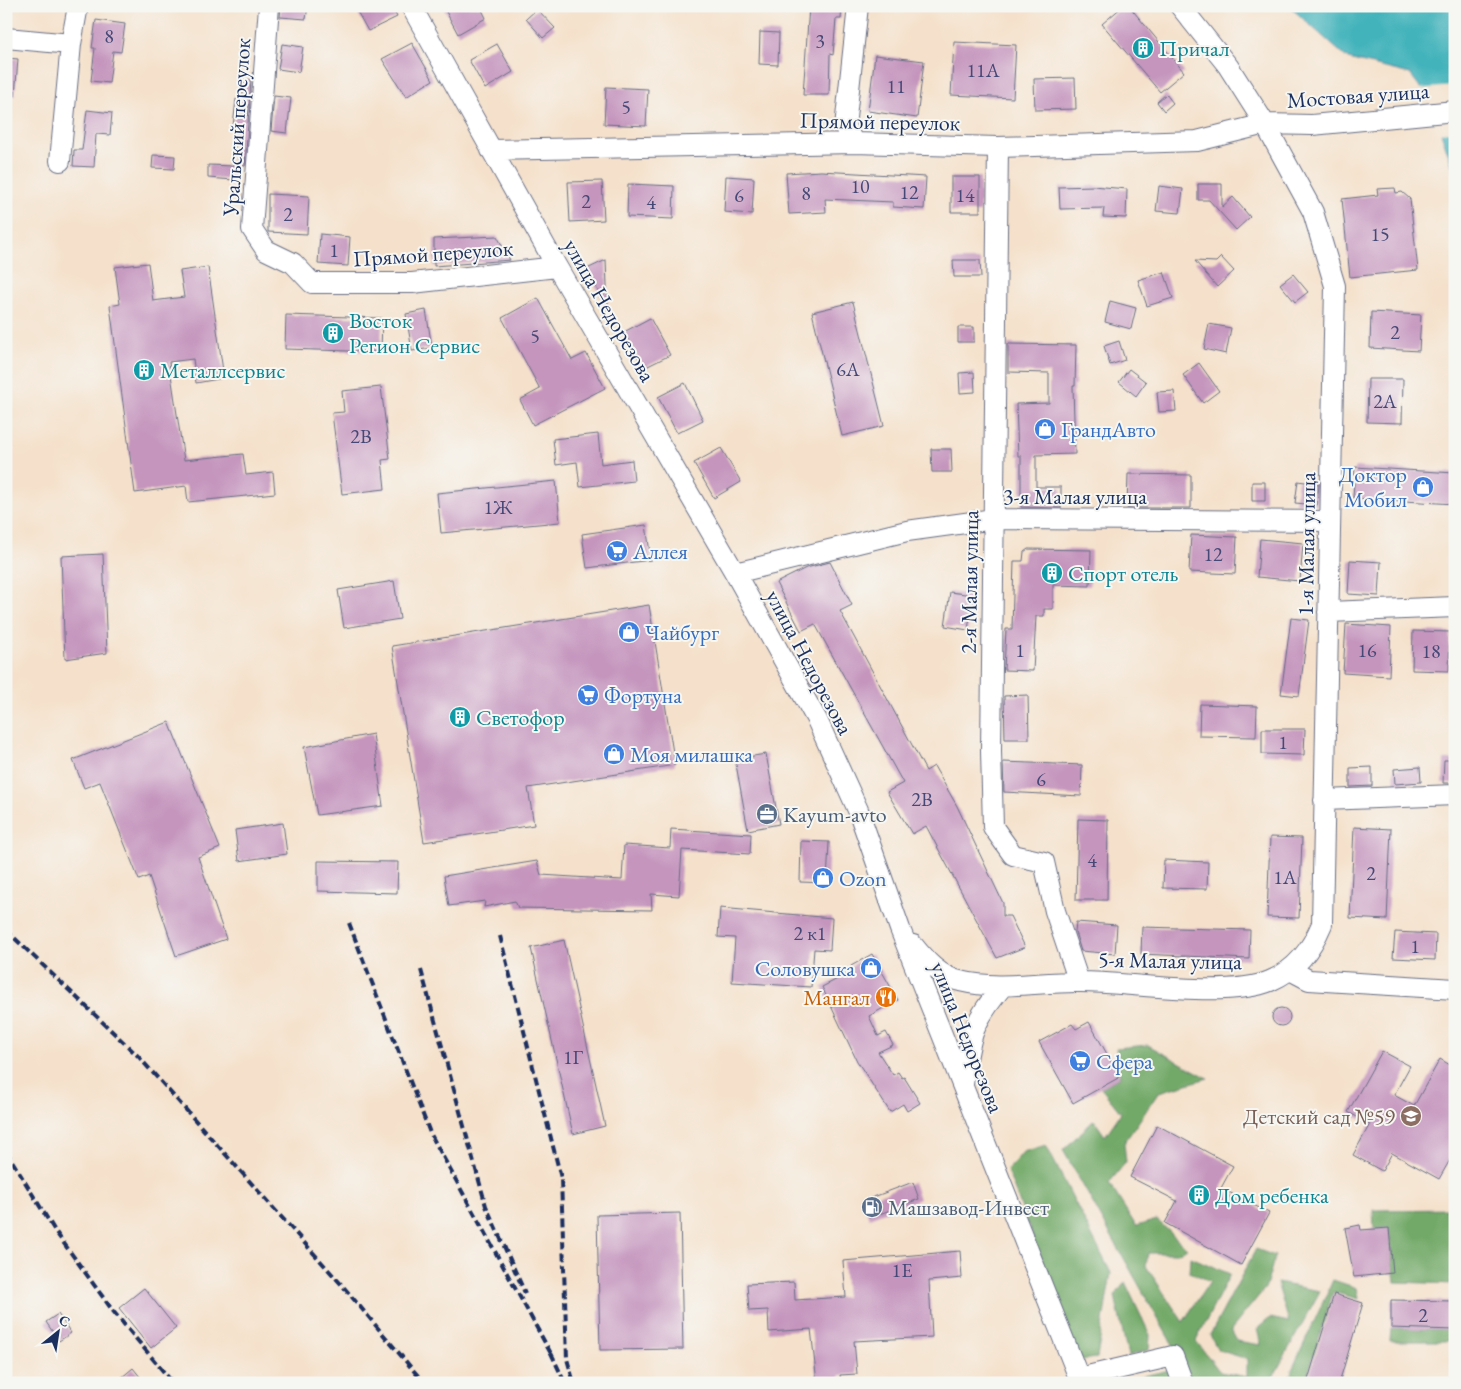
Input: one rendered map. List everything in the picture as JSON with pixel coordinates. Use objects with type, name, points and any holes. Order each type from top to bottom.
[{"type":"street","points":[[60,161],[71,44],[78,6]]},
{"type":"street","name":"Уральский переулок","points":[[269,6],[252,229],[266,250],[293,263],[312,282]]},
{"type":"street","name":"улица Недорезова","points":[[411,6],[557,268],[735,573],[802,691],[821,729],[858,810],[900,929],[1080,1380]]},
{"type":"street","points":[[854,143],[845,127],[858,6]]},
{"type":"street","name":"1-я Малая улица","points":[[1180,6],[1228,66],[1265,124],[1313,212],[1335,286],[1322,924],[1314,942],[1290,970]]},
{"type":"street","points":[[6,38],[71,44]]},
{"type":"street","name":"Мостовая улица","points":[[1265,124],[1338,123],[1455,111]]},
{"type":"street","name":"Прямой переулок","points":[[491,150],[854,143],[998,147],[1197,141],[1265,124]]},
{"type":"street","name":"2-я Малая улица","points":[[998,147],[991,751],[993,828],[1013,855],[1044,862],[1055,911],[1080,982]]},
{"type":"street","name":"Прямой переулок","points":[[312,282],[412,282],[557,268]]},
{"type":"street","name":"3-я Малая улица","points":[[735,573],[907,531],[994,519],[1330,521]]},
{"type":"street","points":[[1328,612],[1455,607]]},
{"type":"street","points":[[1324,800],[1455,796]]},
{"type":"street","name":"5-я Малая улица","points":[[900,929],[928,965],[958,981],[1002,987],[1080,982],[1228,989],[1268,982],[1290,970]]},
{"type":"street","points":[[1290,970],[1309,980],[1455,989]]},
{"type":"street","points":[[963,1086],[969,1040],[981,1013],[1002,987]]},
{"type":"street","points":[[1080,1380],[1173,1356],[1183,1383]]},
{"type":"green space","points":[[1148,1045],[1208,1078],[1159,1092],[1124,1143],[1126,1162],[1109,1183],[1136,1226],[1157,1220],[1187,1248],[1177,1253],[1148,1253],[1146,1266],[1183,1322],[1210,1281],[1190,1272],[1191,1257],[1230,1274],[1196,1341],[1220,1372],[1247,1377],[1247,1359],[1218,1350],[1210,1335],[1256,1249],[1275,1256],[1266,1287],[1231,1330],[1237,1341],[1261,1345],[1257,1329],[1270,1318],[1289,1322],[1277,1283],[1320,1291],[1270,1383],[1194,1383],[1063,1150],[1094,1120],[1105,1136],[1121,1113],[1101,1088],[1120,1077],[1116,1048]]},
{"type":"green space","points":[[1046,1145],[1111,1273],[1097,1358],[1080,1360],[1007,1170],[1023,1152]]},
{"type":"green space","points":[[1455,1209],[1455,1284],[1395,1282],[1389,1228],[1374,1229],[1373,1210]]},
{"type":"green space","points":[[1333,1280],[1357,1288],[1359,1299],[1333,1292],[1305,1383],[1289,1383],[1292,1370]]},
{"type":"green space","points":[[1125,1282],[1150,1335],[1149,1350],[1128,1356],[1115,1296]]},
{"type":"green space","points":[[1391,1328],[1455,1330],[1455,1341],[1390,1341]]},
{"type":"green space","points":[[1169,1370],[1174,1383],[1113,1383]]},
{"type":"water","points":[[1289,6],[1455,6],[1455,174],[1430,100],[1410,74],[1348,59]]},
{"type":"pier","points":[[1455,86],[1455,131],[1439,133],[1428,102],[1418,89]]},
{"type":"building","points":[[281,6],[308,6],[306,19],[280,17]]},
{"type":"building","points":[[354,6],[391,6],[397,17],[368,31]]},
{"type":"building","points":[[443,6],[480,6],[486,18],[458,34]]},
{"type":"building","points":[[809,6],[842,6],[841,19],[836,19],[833,55],[830,54],[829,95],[803,95]]},
{"type":"building","name":"Причал","points":[[1123,6],[1129,6],[1184,72],[1160,92],[1102,24]]},
{"type":"building","points":[[537,9],[555,28],[543,38],[526,19]]},
{"type":"building","points":[[96,20],[125,24],[121,52],[113,51],[109,83],[91,81],[95,48],[92,48]]},
{"type":"building","points":[[760,32],[779,33],[778,65],[759,64]]},
{"type":"building","points":[[954,42],[1016,45],[1013,98],[951,95]]},
{"type":"building","points":[[412,43],[433,80],[406,97],[382,59]]},
{"type":"building","points":[[282,44],[303,47],[299,72],[278,69]]},
{"type":"building","points":[[497,44],[513,72],[485,89],[469,60]]},
{"type":"building","points":[[875,55],[924,61],[917,118],[868,111]]},
{"type":"building","points":[[6,58],[18,59],[15,96],[6,95]]},
{"type":"building","points":[[1075,78],[1076,109],[1035,110],[1034,79]]},
{"type":"building","points":[[245,79],[251,80],[245,166],[232,164],[238,128],[233,127],[236,99],[242,100]]},
{"type":"building","points":[[606,87],[648,89],[646,126],[604,124]]},
{"type":"building","name":"Причал","points":[[1166,94],[1173,103],[1164,111],[1157,102]]},
{"type":"building","points":[[274,96],[291,98],[287,133],[271,131]]},
{"type":"building","points":[[87,110],[112,113],[110,135],[96,134],[94,167],[73,166],[74,150],[82,150]]},
{"type":"building","points":[[153,155],[175,156],[174,169],[152,168]]},
{"type":"building","points":[[208,165],[234,166],[234,180],[208,178]]},
{"type":"building","points":[[821,171],[926,177],[924,209],[893,207],[893,202],[825,199],[826,212],[789,214],[786,173]]},
{"type":"building","points":[[726,176],[754,178],[752,214],[724,212]]},
{"type":"building","points":[[951,177],[980,177],[980,212],[951,212]]},
{"type":"building","points":[[602,181],[604,220],[570,222],[568,182]]},
{"type":"building","points":[[628,184],[674,186],[673,219],[627,217]]},
{"type":"building","points":[[1198,184],[1222,184],[1222,207],[1233,197],[1250,217],[1236,230],[1209,200],[1198,200]]},
{"type":"building","points":[[1093,186],[1127,189],[1126,218],[1103,217],[1104,208],[1060,209],[1059,187]]},
{"type":"building","points":[[1159,186],[1183,189],[1180,213],[1156,211]]},
{"type":"building","points":[[1395,188],[1396,193],[1402,192],[1410,199],[1418,270],[1350,277],[1342,199],[1378,195],[1377,189]]},
{"type":"building","points":[[268,194],[309,196],[307,234],[268,232]]},
{"type":"building","points":[[320,234],[350,237],[348,266],[318,264]]},
{"type":"building","points":[[497,236],[510,260],[434,266],[434,239]]},
{"type":"building","points":[[1221,257],[1234,271],[1217,287],[1195,261],[1216,262]]},
{"type":"building","points":[[606,260],[608,311],[587,269]]},
{"type":"building","points":[[953,260],[980,260],[981,277],[954,277]]},
{"type":"building","name":"Металлсервис","points":[[148,263],[153,301],[184,297],[180,271],[208,267],[224,378],[196,383],[193,359],[169,362],[184,460],[243,454],[246,475],[273,472],[275,493],[188,502],[186,486],[135,493],[110,306],[120,304],[115,267]]},
{"type":"building","points":[[1164,272],[1173,298],[1147,306],[1138,280]]},
{"type":"building","points":[[1293,274],[1308,292],[1295,302],[1280,284]]},
{"type":"building","points":[[538,298],[572,360],[586,353],[605,388],[533,425],[520,400],[540,389],[502,318]]},
{"type":"building","points":[[1110,301],[1136,308],[1131,329],[1105,322]]},
{"type":"building","points":[[853,302],[884,426],[842,436],[812,312]]},
{"type":"building","points":[[426,310],[432,348],[412,351],[406,314]]},
{"type":"building","points":[[1371,312],[1421,315],[1419,351],[1370,348]]},
{"type":"building","name":"Восток Регион Сервис","points":[[286,315],[382,318],[381,352],[285,349]]},
{"type":"building","points":[[650,318],[670,355],[644,368],[624,332]]},
{"type":"building","points":[[1209,324],[1231,328],[1226,354],[1204,349]]},
{"type":"building","points":[[958,327],[974,327],[974,342],[958,342]]},
{"type":"building","points":[[1119,341],[1125,360],[1110,365],[1104,346]]},
{"type":"building","points":[[1008,344],[1076,345],[1075,386],[1073,386],[1075,454],[1036,455],[1036,487],[1061,487],[1061,508],[1021,507],[1021,456],[1018,456],[1016,404],[1049,403],[1049,373],[1008,372]]},
{"type":"building","points":[[1199,363],[1219,391],[1203,403],[1183,375]]},
{"type":"building","points":[[1129,369],[1146,382],[1136,396],[1119,382]]},
{"type":"building","points":[[974,372],[975,392],[960,393],[959,373]]},
{"type":"building","points":[[1368,379],[1403,379],[1402,423],[1367,422]]},
{"type":"building","points":[[685,383],[703,420],[677,433],[658,397]]},
{"type":"building","points":[[381,387],[390,459],[382,460],[385,489],[342,494],[332,413],[344,412],[342,391]]},
{"type":"building","points":[[1174,391],[1176,411],[1159,412],[1157,392]]},
{"type":"building","points":[[598,434],[601,464],[632,460],[634,481],[580,487],[577,462],[556,465],[553,439]]},
{"type":"building","points":[[721,448],[741,482],[714,498],[694,463]]},
{"type":"building","points":[[931,449],[951,449],[952,472],[932,472]]},
{"type":"building","points":[[1355,467],[1455,473],[1455,504],[1353,498]]},
{"type":"building","points":[[1128,474],[1191,475],[1191,508],[1127,508]]},
{"type":"building","points":[[556,481],[560,522],[441,533],[437,493]]},
{"type":"building","points":[[1298,481],[1319,484],[1317,505],[1295,503]]},
{"type":"building","points":[[1252,482],[1265,482],[1265,501],[1252,501]]},
{"type":"building","name":"Аллея","points":[[646,525],[651,560],[587,568],[582,534]]},
{"type":"building","points":[[1191,535],[1237,537],[1235,574],[1189,572]]},
{"type":"building","points":[[1260,539],[1303,543],[1300,581],[1257,577]]},
{"type":"building","name":"Спорт отель","points":[[1028,549],[1091,550],[1090,586],[1053,585],[1053,609],[1044,609],[1044,616],[1036,616],[1033,671],[1004,670],[1006,629],[1012,629],[1014,561],[1023,561],[1024,552]]},
{"type":"building","points":[[103,554],[107,653],[65,659],[61,556]]},
{"type":"building","points":[[1350,560],[1381,562],[1379,596],[1348,594]]},
{"type":"building","points":[[830,562],[852,605],[840,611],[926,771],[934,766],[957,806],[1003,903],[1003,916],[1010,916],[1025,947],[997,958],[926,826],[912,834],[887,792],[903,783],[815,624],[801,631],[776,583],[806,568]]},
{"type":"building","points":[[394,581],[400,619],[344,628],[338,590]]},
{"type":"building","points":[[950,592],[973,595],[968,630],[945,626]]},
{"type":"building","points":[[649,605],[675,765],[528,788],[534,825],[424,842],[392,646]]},
{"type":"building","points":[[1291,618],[1309,620],[1299,696],[1281,694]]},
{"type":"building","points":[[1346,624],[1391,627],[1389,676],[1343,673]]},
{"type":"building","points":[[1413,631],[1450,632],[1449,671],[1412,670]]},
{"type":"building","points":[[1028,695],[1029,739],[1005,739],[1004,696]]},
{"type":"building","points":[[1200,704],[1257,706],[1256,737],[1199,736]]},
{"type":"building","points":[[169,722],[220,848],[198,857],[226,939],[176,956],[149,876],[139,880],[100,782],[84,788],[73,760]]},
{"type":"building","points":[[1262,729],[1305,729],[1304,755],[1262,754]]},
{"type":"building","points":[[373,734],[383,806],[317,815],[304,747]]},
{"type":"building","points":[[766,754],[779,824],[748,830],[735,759]]},
{"type":"building","points":[[1444,760],[1455,760],[1455,783],[1443,783]]},
{"type":"building","points":[[1003,762],[1082,765],[1081,796],[1004,792]]},
{"type":"building","points":[[1372,767],[1372,786],[1350,787],[1350,768]]},
{"type":"building","points":[[1420,767],[1421,782],[1395,784],[1394,769]]},
{"type":"building","points":[[1078,819],[1108,820],[1107,900],[1076,900]]},
{"type":"building","points":[[283,823],[287,854],[239,861],[235,830]]},
{"type":"building","points":[[1354,827],[1391,829],[1387,920],[1350,918]]},
{"type":"building","points":[[671,829],[751,834],[750,854],[682,850],[679,896],[651,894],[652,910],[518,908],[515,901],[484,907],[485,901],[449,906],[444,876],[537,861],[541,875],[622,880],[624,845],[670,848]]},
{"type":"building","points":[[1270,837],[1302,838],[1299,918],[1267,917]]},
{"type":"building","points":[[801,841],[829,842],[827,883],[800,882]]},
{"type":"building","points":[[1164,860],[1208,862],[1207,889],[1163,888]]},
{"type":"building","points":[[318,861],[398,862],[397,893],[318,891]]},
{"type":"building","points":[[720,908],[832,918],[830,950],[814,949],[811,987],[732,982],[735,938],[718,937]]},
{"type":"building","points":[[1076,922],[1117,925],[1115,954],[1081,951],[1075,932]]},
{"type":"building","points":[[1142,927],[1250,930],[1249,959],[1141,954]]},
{"type":"building","points":[[1395,932],[1436,934],[1435,960],[1393,958]]},
{"type":"building","points":[[564,940],[605,1126],[573,1134],[531,948]]},
{"type":"building","points":[[872,954],[898,1000],[869,1016],[878,1036],[886,1032],[893,1045],[878,1052],[893,1075],[898,1072],[902,1078],[904,1077],[920,1103],[907,1111],[903,1104],[890,1112],[857,1061],[822,987],[853,971],[851,966]]},
{"type":"building","points":[[1277,1008],[1285,1008],[1290,1013],[1288,1024],[1277,1026],[1272,1021],[1272,1013]]},
{"type":"building","points":[[1089,1022],[1120,1077],[1073,1103],[1039,1042],[1072,1024],[1076,1029]]},
{"type":"building","points":[[1382,1051],[1410,1066],[1394,1095],[1414,1106],[1440,1059],[1455,1068],[1455,1095],[1451,1103],[1455,1105],[1455,1151],[1439,1179],[1392,1153],[1382,1171],[1353,1155],[1370,1124],[1348,1112]]},
{"type":"building","name":"Дом ребенка","points":[[1157,1125],[1233,1166],[1221,1188],[1269,1213],[1241,1265],[1165,1223],[1177,1201],[1130,1177]]},
{"type":"building","points":[[913,1182],[919,1199],[869,1218],[863,1201]]},
{"type":"building","points":[[680,1213],[683,1349],[600,1350],[597,1215]]},
{"type":"building","points":[[1360,1225],[1361,1230],[1389,1228],[1393,1273],[1354,1277],[1345,1228]]},
{"type":"building","points":[[960,1251],[962,1278],[929,1281],[932,1337],[854,1341],[857,1374],[840,1375],[841,1383],[817,1383],[811,1329],[769,1332],[768,1310],[749,1311],[747,1284],[794,1282],[795,1300],[846,1297],[843,1261]]},
{"type":"building","points":[[144,1288],[176,1328],[151,1348],[119,1308]]},
{"type":"building","points":[[1334,1294],[1363,1303],[1339,1383],[1307,1383]]},
{"type":"building","points":[[1391,1300],[1455,1301],[1455,1330],[1391,1328]]},
{"type":"building","points":[[58,1314],[71,1333],[59,1341],[46,1322]]},
{"type":"building","points":[[133,1368],[145,1383],[115,1383]]},
{"type":"railway","points":[[349,923],[430,1133],[554,1359]]},
{"type":"railway","points":[[6,930],[138,1056],[341,1284],[424,1383]]},
{"type":"railway","points":[[500,936],[561,1178],[567,1359],[574,1383]]},
{"type":"railway","points":[[421,970],[486,1206],[525,1293]]},
{"type":"railway","points":[[6,1151],[55,1231],[113,1311],[173,1383]]},
{"type":"railway","points":[[551,1353],[565,1383]]},
{"type":"place","name":"Причал","points":[[1143,48]]},
{"type":"place","name":"Восток Регион Сервис","points":[[333,333]]},
{"type":"place","name":"Металлсервис","points":[[144,370]]},
{"type":"place","name":"ГрандАвто","points":[[1045,429]]},
{"type":"place","name":"Доктор Мобил","points":[[1423,487]]},
{"type":"place","name":"Аллея","points":[[617,551]]},
{"type":"place","name":"Спорт отель","points":[[1052,573]]},
{"type":"place","name":"Чайбург","points":[[629,632]]},
{"type":"place","name":"Фортуна","points":[[588,695]]},
{"type":"place","name":"Светофор","points":[[460,717]]},
{"type":"place","name":"Моя милашка","points":[[614,754]]},
{"type":"place","name":"Kayum-avto","points":[[767,814]]},
{"type":"place","name":"Ozon","points":[[823,878]]},
{"type":"place","name":"Соловушка","points":[[871,968]]},
{"type":"place","name":"Мангал","points":[[886,997]]},
{"type":"place","name":"Сфера","points":[[1080,1061]]},
{"type":"place","name":"Детский сад №59","points":[[1411,1116]]},
{"type":"place","name":"Дом ребенка","points":[[1199,1195]]},
{"type":"place","name":"Машзавод-Инвест","points":[[872,1207]]}]
